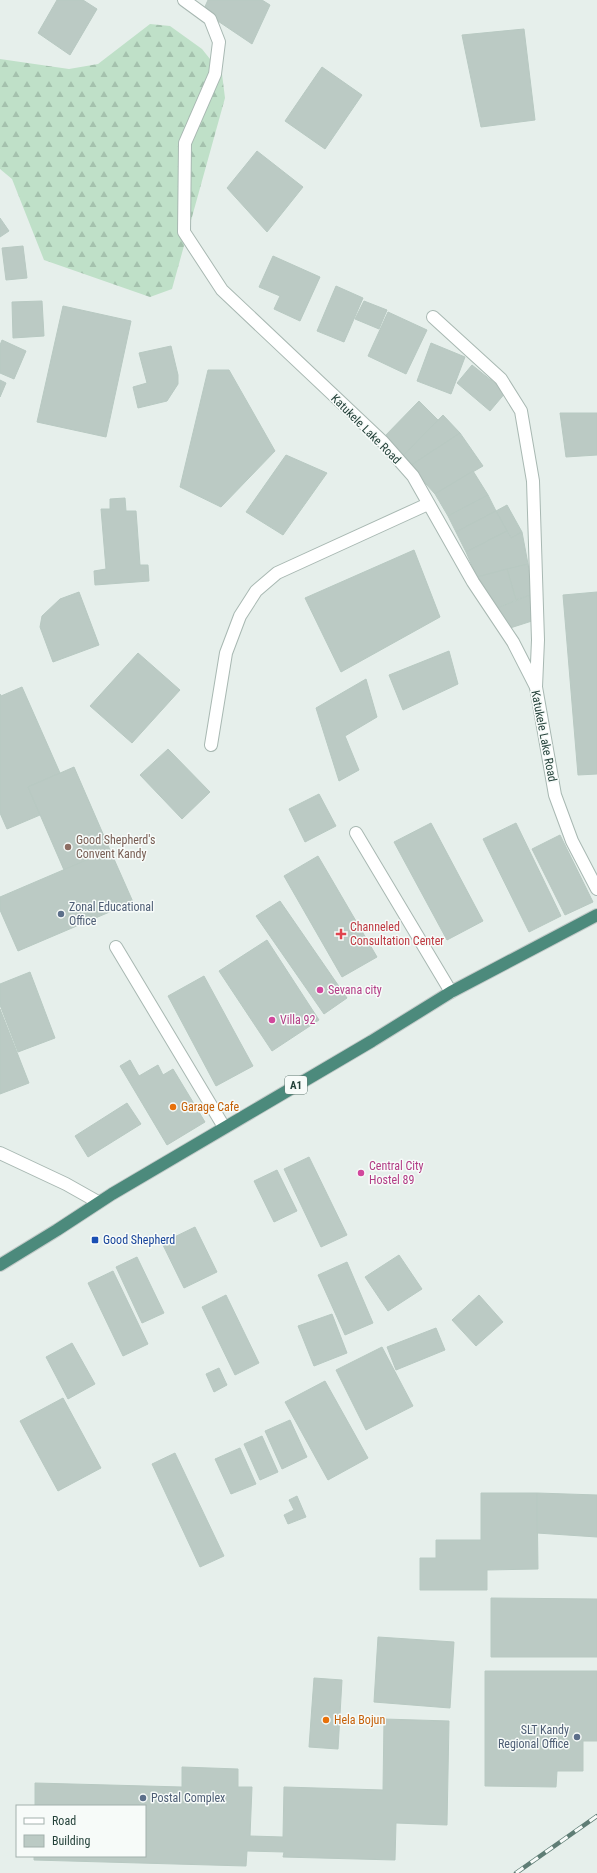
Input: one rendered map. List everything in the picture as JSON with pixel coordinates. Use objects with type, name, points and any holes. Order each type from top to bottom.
[{"type":"highway","name":"A1","points":[[0,1265],[98,1202],[372,1041],[451,992],[597,915]]},
{"type":"street","name":"Katukele Lake Road","points":[[184,0],[210,18],[219,42],[215,74],[185,144],[184,232],[222,290],[382,441],[413,476],[473,582],[513,642],[536,687],[555,795],[572,841],[597,889]]},
{"type":"street","points":[[433,318],[500,380],[521,411],[533,481],[538,640],[536,687]]},
{"type":"street","points":[[211,745],[226,653],[240,616],[256,591],[277,573],[428,504]]},
{"type":"street","points":[[356,833],[451,992]]},
{"type":"street","points":[[116,947],[224,1127]]},
{"type":"street","points":[[0,1153],[66,1184],[98,1202]]},
{"type":"green space","points":[[150,24],[170,26],[202,49],[222,74],[225,98],[172,289],[150,297],[44,260],[12,179],[0,169],[0,59],[69,69],[98,64]]},
{"type":"building","points":[[57,0],[83,0],[97,9],[70,55],[38,33]]},
{"type":"building","points":[[208,0],[262,0],[270,5],[252,44],[203,11]]},
{"type":"building","points":[[524,29],[535,120],[481,127],[462,35]]},
{"type":"building","points":[[322,67],[362,95],[325,149],[285,121]]},
{"type":"building","points":[[257,151],[303,187],[267,232],[227,188]]},
{"type":"building","points":[[0,218],[9,231],[0,237]]},
{"type":"building","points":[[23,246],[27,278],[6,280],[2,248]]},
{"type":"building","points":[[273,256],[320,277],[300,321],[274,309],[280,296],[259,287]]},
{"type":"building","points":[[336,286],[363,298],[344,342],[317,331]]},
{"type":"building","points":[[42,301],[44,336],[13,338],[12,302]]},
{"type":"building","points":[[364,301],[387,310],[379,329],[355,319]]},
{"type":"building","points":[[63,306],[131,321],[106,437],[37,422]]},
{"type":"building","points":[[388,312],[427,330],[406,374],[368,356]]},
{"type":"building","points":[[2,340],[26,351],[14,379],[0,373],[0,345]]},
{"type":"building","points":[[431,343],[465,357],[451,394],[417,381]]},
{"type":"building","points":[[171,346],[178,375],[178,384],[167,401],[138,408],[133,387],[147,383],[139,353]]},
{"type":"building","points":[[472,365],[506,392],[490,411],[457,383]]},
{"type":"building","points":[[208,370],[229,370],[275,451],[221,507],[180,487]]},
{"type":"building","points":[[0,380],[6,383],[0,397]]},
{"type":"building","points":[[419,401],[438,420],[403,456],[384,437]]},
{"type":"building","points":[[560,413],[597,413],[597,455],[566,457]]},
{"type":"building","points":[[443,415],[460,433],[410,466],[403,456]]},
{"type":"building","points":[[460,433],[483,466],[435,494],[410,466]]},
{"type":"building","points":[[286,455],[327,473],[283,535],[246,512]]},
{"type":"building","points":[[473,471],[488,495],[448,516],[435,494]]},
{"type":"building","points":[[488,495],[496,511],[456,532],[448,516]]},
{"type":"building","points":[[125,498],[126,511],[136,511],[140,565],[148,565],[149,581],[95,585],[94,571],[106,569],[101,509],[110,509],[110,499]]},
{"type":"building","points":[[507,505],[522,532],[511,538],[496,511]]},
{"type":"building","points":[[496,511],[507,531],[466,552],[456,532]]},
{"type":"building","points":[[507,531],[511,538],[522,532],[528,564],[477,577],[466,552]]},
{"type":"building","points":[[414,550],[440,617],[341,672],[305,598]]},
{"type":"building","points":[[528,564],[533,594],[516,600],[507,569]]},
{"type":"building","points":[[507,569],[516,600],[495,609],[477,577]]},
{"type":"building","points":[[79,592],[99,645],[53,662],[40,627],[42,616],[60,599]]},
{"type":"building","points":[[597,592],[597,774],[578,775],[563,595]]},
{"type":"building","points":[[533,594],[535,620],[507,629],[495,609]]},
{"type":"building","points":[[449,651],[458,684],[403,710],[389,675]]},
{"type":"building","points":[[138,653],[180,690],[132,743],[90,706]]},
{"type":"building","points":[[366,679],[377,717],[345,736],[359,770],[339,781],[316,708]]},
{"type":"building","points":[[22,687],[60,773],[28,787],[40,815],[7,829],[0,813],[0,694],[1,696]]},
{"type":"building","points":[[168,749],[210,792],[182,819],[140,775]]},
{"type":"building","points":[[74,767],[110,850],[64,870],[28,787]]},
{"type":"building","points":[[319,794],[336,826],[305,842],[289,809]]},
{"type":"building","points":[[431,823],[483,921],[447,940],[394,842]]},
{"type":"building","points":[[516,823],[561,916],[529,932],[483,839]]},
{"type":"building","points":[[560,835],[593,902],[565,915],[532,849]]},
{"type":"building","points":[[110,850],[133,902],[18,951],[0,910],[0,897]]},
{"type":"building","points":[[318,856],[377,957],[342,977],[284,876]]},
{"type":"building","points":[[280,901],[347,998],[324,1014],[256,916]]},
{"type":"building","points":[[267,940],[319,1020],[272,1051],[219,971]]},
{"type":"building","points":[[30,972],[55,1038],[18,1052],[0,1005],[0,984]]},
{"type":"building","points":[[204,976],[253,1066],[216,1086],[168,996]]},
{"type":"building","points":[[0,1009],[29,1083],[0,1094]]},
{"type":"building","points":[[130,1060],[139,1076],[158,1065],[163,1075],[173,1069],[205,1122],[167,1145],[120,1066]]},
{"type":"building","points":[[127,1103],[141,1124],[88,1157],[75,1136]]},
{"type":"building","points":[[309,1157],[347,1235],[321,1247],[284,1169]]},
{"type":"building","points":[[277,1170],[297,1211],[274,1222],[254,1181]]},
{"type":"building","points":[[195,1227],[217,1272],[184,1288],[162,1243]]},
{"type":"building","points":[[399,1255],[422,1289],[388,1311],[365,1277]]},
{"type":"building","points":[[137,1257],[164,1313],[142,1323],[116,1267]]},
{"type":"building","points":[[347,1262],[373,1323],[345,1335],[318,1275]]},
{"type":"building","points":[[113,1271],[148,1344],[123,1356],[88,1283]]},
{"type":"building","points":[[226,1295],[259,1363],[235,1375],[202,1307]]},
{"type":"building","points":[[479,1295],[503,1322],[476,1346],[452,1320]]},
{"type":"building","points":[[332,1314],[347,1353],[314,1366],[298,1326]]},
{"type":"building","points":[[436,1328],[445,1350],[396,1370],[387,1347]]},
{"type":"building","points":[[72,1343],[95,1384],[68,1399],[46,1357]]},
{"type":"building","points":[[382,1347],[413,1406],[366,1430],[336,1370]]},
{"type":"building","points":[[219,1368],[227,1385],[214,1392],[206,1374]]},
{"type":"building","points":[[325,1381],[368,1458],[328,1480],[285,1402]]},
{"type":"building","points":[[63,1398],[101,1468],[58,1491],[20,1421]]},
{"type":"building","points":[[290,1420],[307,1457],[282,1469],[265,1431]]},
{"type":"building","points":[[262,1436],[278,1472],[260,1480],[244,1444]]},
{"type":"building","points":[[240,1448],[256,1484],[231,1494],[215,1459]]},
{"type":"building","points":[[175,1453],[224,1556],[200,1567],[152,1464]]},
{"type":"building","points":[[481,1493],[537,1493],[538,1569],[487,1570],[487,1590],[420,1590],[420,1558],[436,1558],[436,1540],[481,1540]]},
{"type":"building","points":[[537,1493],[597,1495],[597,1537],[537,1533]]},
{"type":"building","points":[[297,1496],[306,1517],[288,1524],[284,1515],[294,1510],[289,1500]]},
{"type":"building","points":[[491,1598],[597,1599],[597,1657],[491,1657]]},
{"type":"building","points":[[378,1637],[454,1642],[450,1708],[374,1702]]},
{"type":"building","points":[[485,1671],[597,1671],[597,1741],[583,1741],[583,1771],[557,1771],[556,1787],[485,1786]]},
{"type":"building","points":[[314,1678],[342,1680],[338,1749],[309,1747]]},
{"type":"building","name":"Postal Complex","points":[[384,1719],[449,1721],[447,1825],[396,1823],[395,1860],[283,1857],[284,1852],[247,1851],[246,1866],[34,1860],[34,1857],[146,1857],[146,1805],[35,1805],[35,1783],[182,1787],[182,1767],[238,1769],[238,1787],[252,1787],[250,1836],[283,1837],[284,1787],[383,1790]]},
{"type":"railway","points":[[516,1873],[597,1816]]},
{"type":"place","name":"Good Shepherd's Convent Kandy","points":[[68,847]]},
{"type":"place","name":"Zonal Educational Office","points":[[61,914]]},
{"type":"place","name":"Channeled Consultation Center","points":[[341,934]]},
{"type":"place","name":"Sevana city","points":[[320,990]]},
{"type":"place","name":"Villa 92","points":[[272,1020]]},
{"type":"place","name":"Garage Cafe","points":[[173,1107]]},
{"type":"place","name":"Central City Hostel 89","points":[[361,1173]]},
{"type":"place","name":"Good Shepherd","points":[[95,1240]]},
{"type":"place","name":"Hela Bojun","points":[[326,1720]]},
{"type":"place","name":"SLT Kandy Regional Office","points":[[577,1737]]},
{"type":"place","name":"Postal Complex","points":[[143,1798]]}]
